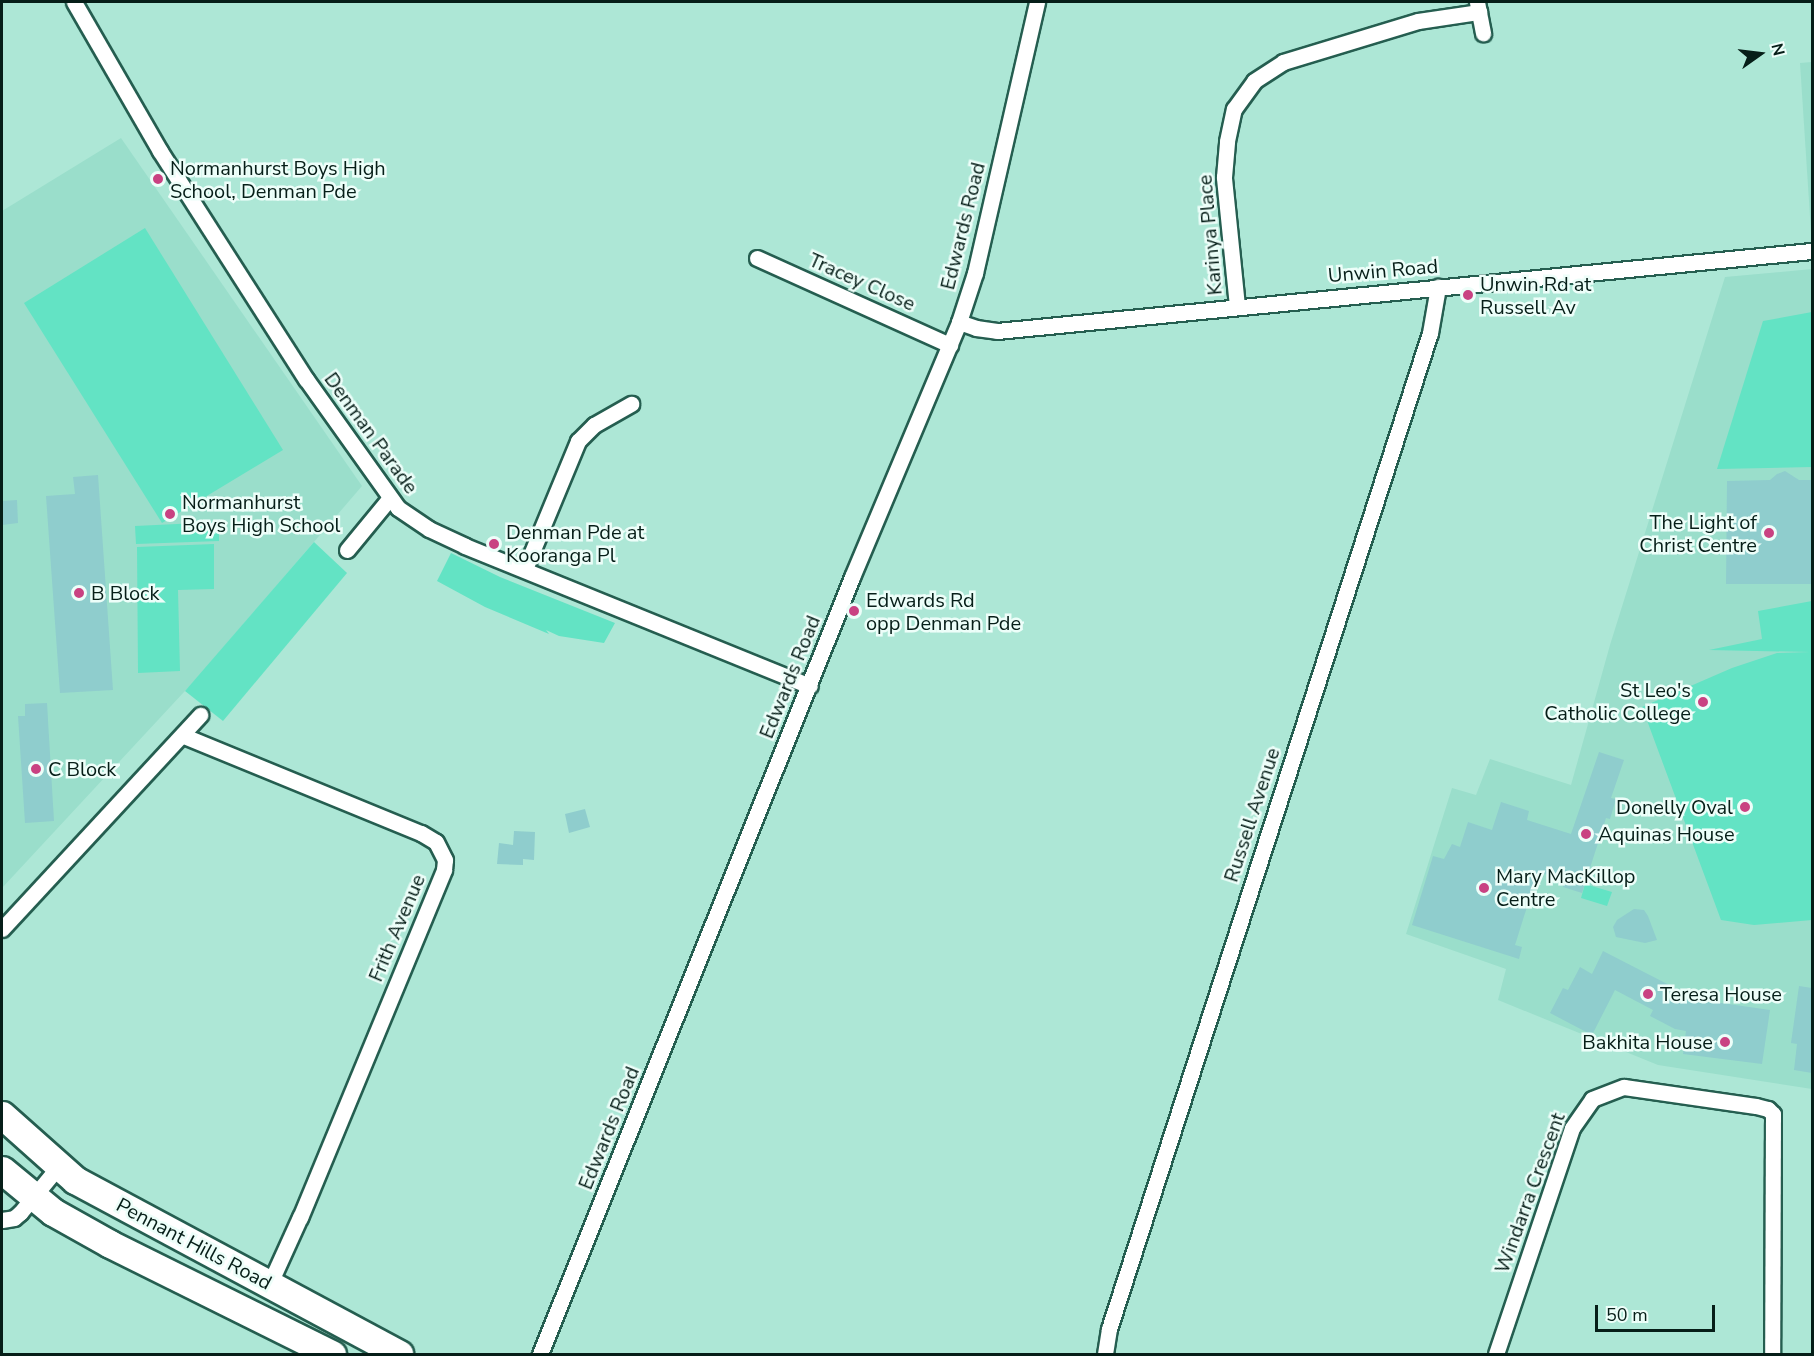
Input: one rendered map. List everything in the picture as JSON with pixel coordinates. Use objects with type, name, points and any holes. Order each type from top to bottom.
[{"type":"highway","name":"Pennant Hills Road","points":[[2,1114],[58,1167],[124,1208],[270,1283],[399,1354]]},
{"type":"highway","name":"Pennant Hills Road","points":[[2,1170],[55,1214],[110,1244],[332,1354]]},
{"type":"street","name":"Denman Parade","points":[[74,2],[160,151],[306,379],[389,499],[429,529],[810,686]]},
{"type":"street","name":"Edwards Road","points":[[540,1354],[959,322],[975,273],[1037,2]]},
{"type":"street","name":"Karinya Place","points":[[1237,306],[1225,165],[1234,109],[1254,81],[1283,62],[1418,21],[1478,7],[1483,33]]},
{"type":"street","name":"Unwin Road","points":[[959,322],[976,328],[998,331],[1812,251]]},
{"type":"street","name":"Tracey Close","points":[[757,258],[950,345]]},
{"type":"street","name":"Russell Avenue","points":[[1105,1354],[1109,1329],[1430,333],[1438,287]]},
{"type":"street","points":[[525,569],[578,441],[594,425],[631,404]]},
{"type":"street","points":[[347,550],[389,499]]},
{"type":"street","points":[[2,929],[184,736],[200,716]]},
{"type":"street","name":"Frith Avenue","points":[[184,736],[421,833],[436,842],[445,860],[444,870],[300,1218],[270,1283]]},
{"type":"street","name":"Windarra Crescent","points":[[1496,1354],[1572,1128],[1592,1099],[1611,1090],[1639,1087],[1768,1109],[1773,1114],[1772,1354]]},
{"type":"street","points":[[2,1220],[14,1218],[58,1167]]},
{"type":"shaded area","points":[[1812,62],[1812,232],[1811,232],[1800,63]]},
{"type":"shaded area","name":"Normanhurst Boys High School","points":[[121,138],[362,486],[197,678],[2,888],[2,211]]},
{"type":"shaded area","name":"St Leo's Catholic College","points":[[1812,269],[1812,1089],[1658,1065],[1498,1000],[1506,969],[1406,934],[1452,788],[1476,795],[1490,759],[1571,785],[1610,645],[1725,277]]},
{"type":"green space","points":[[145,228],[283,450],[162,523],[24,303]]},
{"type":"green space","points":[[1812,312],[1812,467],[1717,469],[1763,321]]},
{"type":"green space","points":[[219,522],[219,541],[136,544],[135,526]]},
{"type":"green space","points":[[314,542],[347,573],[223,721],[185,691]]},
{"type":"green space","points":[[214,544],[214,589],[178,590],[180,671],[138,673],[137,547]]},
{"type":"green space","points":[[451,553],[500,577],[615,623],[604,643],[559,636],[546,630],[549,634],[485,607],[437,581]]},
{"type":"green space","name":"Donelly Oval","points":[[1812,601],[1812,920],[1754,925],[1721,920],[1642,707],[1732,668],[1777,653],[1810,652],[1709,650],[1762,639],[1758,611]]},
{"type":"green space","points":[[1585,884],[1612,892],[1607,906],[1581,898]]},
{"type":"building","name":"The Light of Christ Centre","points":[[1785,471],[1799,480],[1812,480],[1812,584],[1726,584],[1727,481],[1770,480]]},
{"type":"building","name":"B Block","points":[[98,475],[113,690],[60,693],[46,496],[75,494],[73,477]]},
{"type":"building","points":[[17,500],[18,523],[2,525],[2,501]]},
{"type":"building","name":"C Block","points":[[47,703],[54,821],[25,823],[18,716],[25,716],[25,704]]},
{"type":"building","name":"Mary MacKillop Centre","points":[[1599,752],[1624,760],[1611,798],[1616,799],[1610,819],[1606,818],[1582,893],[1563,887],[1565,880],[1538,872],[1515,945],[1522,947],[1519,959],[1412,925],[1433,856],[1444,859],[1452,844],[1460,847],[1468,822],[1492,830],[1501,802],[1529,811],[1527,820],[1571,834]]},
{"type":"building","points":[[585,809],[590,827],[569,833],[565,814]]},
{"type":"building","points":[[514,831],[535,832],[534,860],[523,859],[523,865],[497,864],[499,843],[513,845]]},
{"type":"building","points":[[1634,909],[1644,910],[1657,940],[1645,943],[1616,937],[1613,927],[1617,920]]},
{"type":"building","points":[[1603,951],[1677,989],[1673,996],[1770,1010],[1762,1064],[1683,1054],[1686,1031],[1675,1029],[1650,1016],[1653,1010],[1615,990],[1592,1035],[1550,1013],[1563,988],[1568,990],[1580,967],[1592,974]]},
{"type":"building","points":[[1799,986],[1812,988],[1812,1073],[1794,1070],[1797,1044],[1791,1043]]},
{"type":"place","name":"Normanhurst Boys High School, Denman Pde","points":[[158,179]]},
{"type":"place","name":"Unwin Rd at Russell Av","points":[[1468,295]]},
{"type":"place","name":"Normanhurst Boys High School","points":[[170,514]]},
{"type":"place","name":"The Light of Christ Centre","points":[[1769,533]]},
{"type":"place","name":"Denman Pde at Kooranga Pl","points":[[494,544]]},
{"type":"place","name":"B Block","points":[[79,593]]},
{"type":"place","name":"Edwards Rd opp Denman Pde","points":[[854,611]]},
{"type":"place","name":"St Leo's Catholic College","points":[[1703,702]]},
{"type":"place","name":"C Block","points":[[36,769]]},
{"type":"place","name":"Donelly Oval","points":[[1745,807]]},
{"type":"place","name":"Aquinas House","points":[[1586,834]]},
{"type":"place","name":"Mary MacKillop Centre","points":[[1484,888]]},
{"type":"place","name":"Teresa House","points":[[1648,994]]},
{"type":"place","name":"Bakhita House","points":[[1725,1042]]}]
